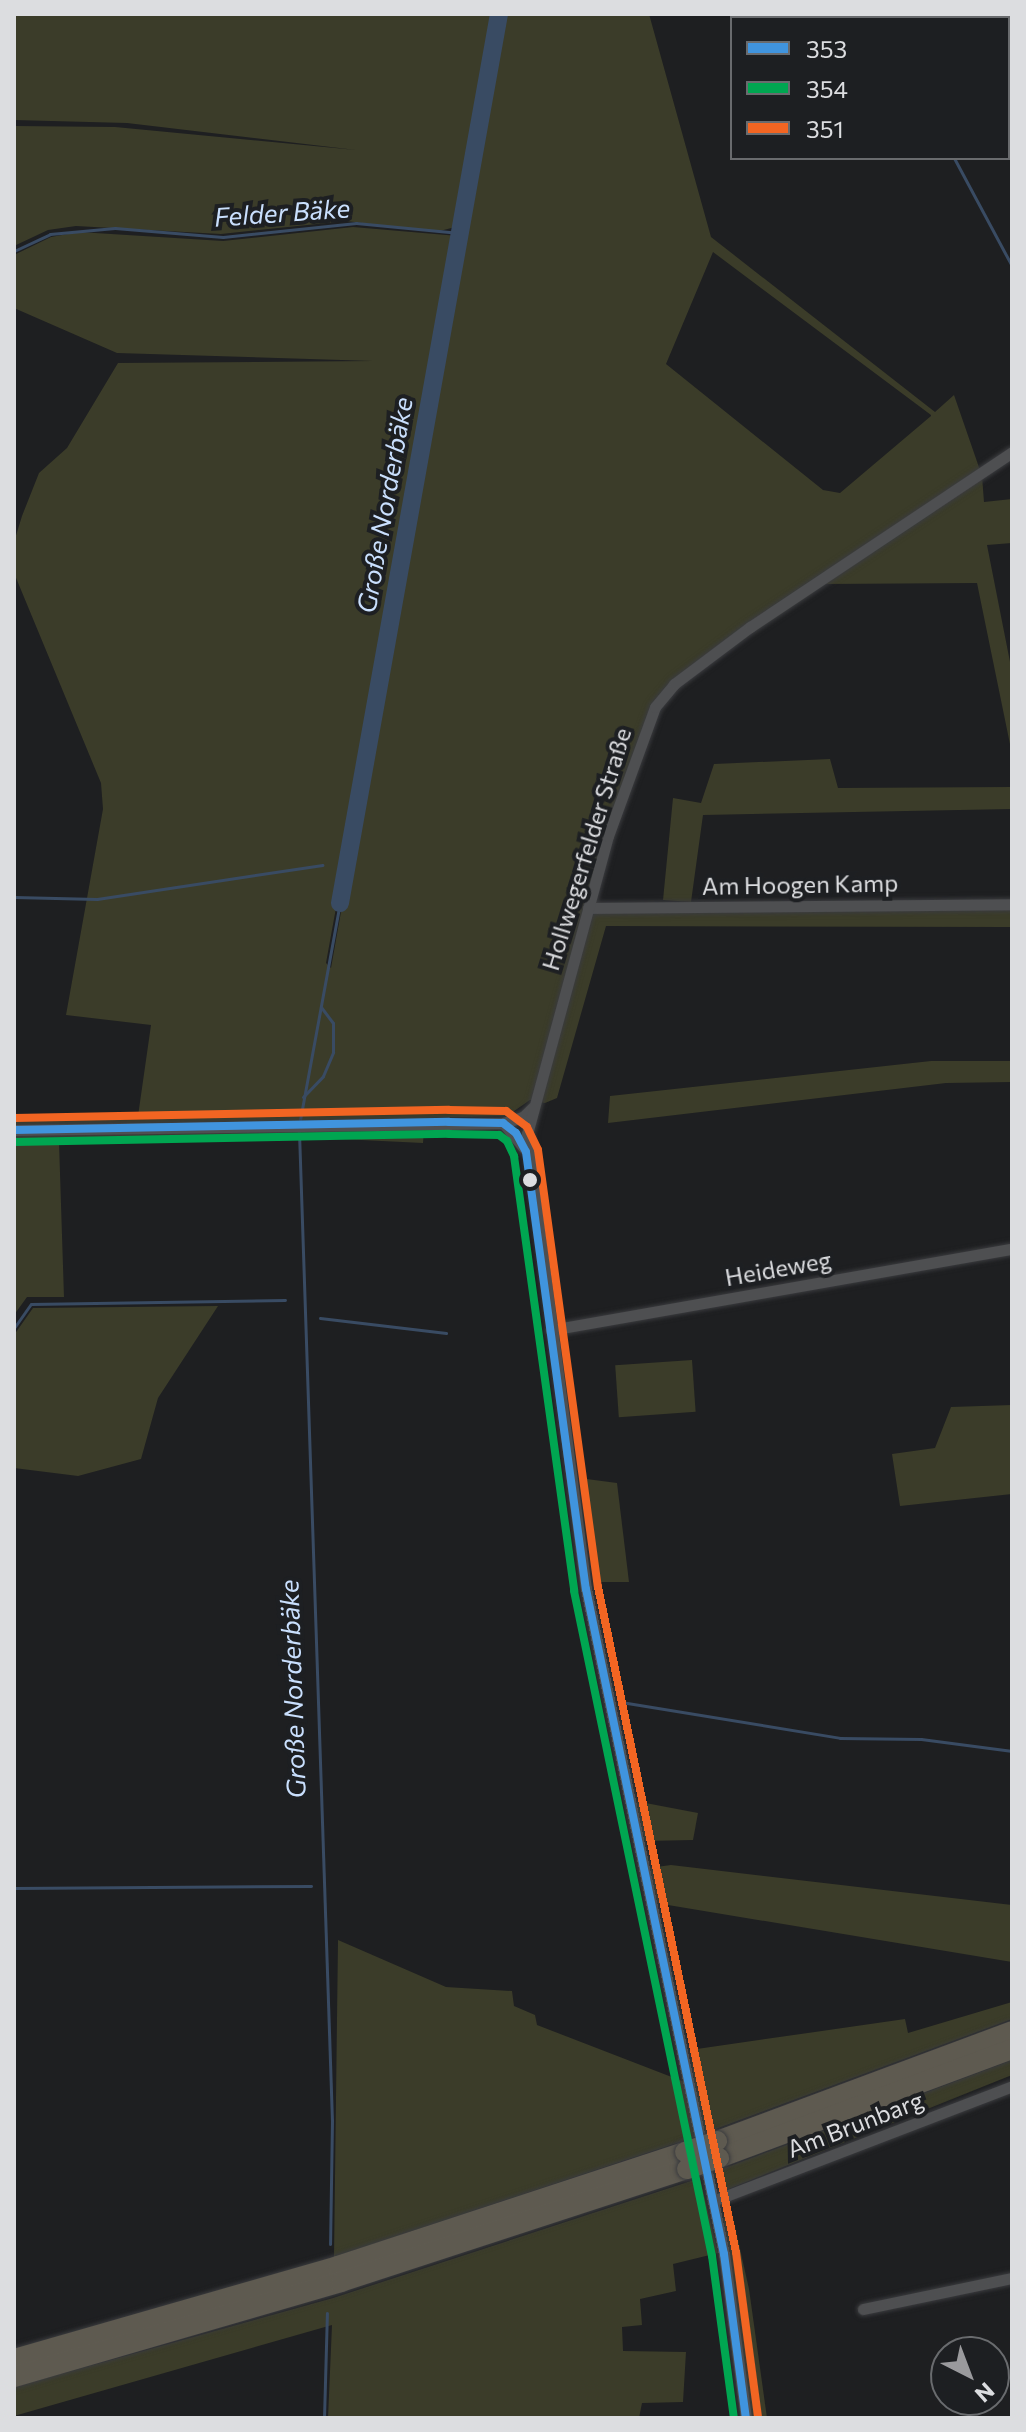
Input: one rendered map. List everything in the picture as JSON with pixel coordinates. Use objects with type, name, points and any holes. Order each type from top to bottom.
[{"type":"highway","points":[[718,2150],[1012,2031]]},
{"type":"highway","points":[[14,2377],[354,2278],[1012,2049]]},
{"type":"highway","points":[[14,2359],[686,2161]]},
{"type":"street","name":"Hollwegerfelder Straße","points":[[526,1152],[534,1106],[588,908],[647,725],[674,684],[1012,452]]},
{"type":"street","name":"Am Hoogen Kamp","points":[[588,908],[1012,904]]},
{"type":"street","points":[[14,1130],[503,1123],[523,1117],[534,1106]]},
{"type":"street","points":[[503,1123],[516,1133],[526,1152],[586,1589],[713,2201],[746,2418]]},
{"type":"street","name":"Heideweg","points":[[551,1330],[1012,1249]]},
{"type":"street","name":"Am Brunbarg","points":[[713,2201],[1012,2086]]},
{"type":"street","points":[[863,2309],[1012,2278]]},
{"type":"green space","points":[[14,14],[497,14],[459,226],[436,232],[346,221],[221,234],[76,226],[48,230],[14,246],[14,126],[115,127],[356,150],[127,123],[14,120]]},
{"type":"green space","points":[[501,14],[649,14],[711,237],[935,412],[954,395],[982,476],[984,502],[1012,499],[1012,543],[987,545],[1012,672],[1012,754],[977,583],[825,584],[820,577],[651,709],[591,912],[1012,908],[1012,927],[606,926],[557,1098],[545,1103],[530,1100],[507,1116],[425,1118],[423,1143],[279,1136],[59,1142],[64,1297],[27,1297],[14,1315],[14,1116],[138,1116],[151,1025],[66,1015],[103,809],[101,783],[14,573],[14,542],[22,516],[39,473],[67,448],[118,363],[373,361],[117,353],[14,308],[14,255],[51,237],[79,232],[223,241],[353,227],[458,236],[326,963],[331,968]],"holes":[[[713,252],[931,415],[840,493],[823,490],[666,364]]]},
{"type":"green space","points":[[830,759],[838,788],[1012,787],[1012,809],[703,815],[691,902],[663,900],[673,798],[701,803],[714,764]]},
{"type":"green space","points":[[931,1061],[1012,1061],[1012,1082],[946,1083],[608,1123],[610,1096]]},
{"type":"green space","points":[[218,1306],[158,1398],[141,1459],[78,1476],[14,1468],[14,1335],[33,1308]]},
{"type":"green space","points":[[692,1360],[696,1412],[619,1417],[615,1365]]},
{"type":"green space","points":[[1012,1405],[1012,1494],[900,1506],[892,1454],[935,1448],[951,1407]]},
{"type":"green space","points":[[579,1478],[617,1483],[629,1582],[595,1582]]},
{"type":"green space","points":[[635,1801],[698,1813],[693,1840],[645,1841]]},
{"type":"green space","points":[[671,1865],[1012,1905],[1012,1962],[656,1903],[649,1868]]},
{"type":"green space","points":[[338,1940],[446,1987],[512,1991],[514,2006],[535,2015],[537,2025],[682,2081],[694,2079],[690,2050],[905,2019],[908,2033],[1012,2002],[1012,2019],[705,2133],[698,2105],[689,2105],[695,2137],[334,2257]]},
{"type":"green space","points":[[1012,2060],[1012,2075],[721,2192],[714,2172]]},
{"type":"green space","points":[[700,2178],[718,2253],[673,2264],[676,2291],[640,2299],[642,2325],[622,2327],[623,2351],[686,2352],[683,2402],[642,2403],[639,2418],[328,2418],[332,2325],[14,2416],[14,2387],[333,2298]]},
{"type":"green space","points":[[731,2209],[749,2289],[767,2418],[750,2418],[723,2219]]},
{"type":"waterway","name":"Große Norderbäke","points":[[340,903],[499,14]]},
{"type":"waterway","points":[[955,160],[1012,266]]},
{"type":"waterway","name":"Felder Bäke","points":[[14,251],[50,234],[115,228],[223,237],[356,223],[460,233]]},
{"type":"waterway","points":[[14,897],[97,899],[322,865]]},
{"type":"waterway","name":"Große Norderbäke","points":[[300,1120],[340,903]]},
{"type":"waterway","name":"Große Norderbäke","points":[[303,1097],[323,1076],[333,1052],[333,1023],[321,1007]]},
{"type":"waterway","name":"Große Norderbäke","points":[[299,1132],[332,2120],[330,2244]]},
{"type":"waterway","points":[[14,1328],[31,1304],[285,1300]]},
{"type":"waterway","points":[[320,1318],[446,1333]]},
{"type":"waterway","points":[[621,1702],[840,1738],[921,1739],[1012,1751]]},
{"type":"waterway","points":[[14,1888],[311,1886]]},
{"type":"waterway","name":"Große Norderbäke","points":[[324,2418],[327,2313]]},
{"type":"transit line","name":"351","points":[[14,1118],[449,1110],[506,1111],[527,1127],[538,1150],[598,1587],[736,2252],[758,2416]]},
{"type":"transit line","name":"353","points":[[14,1130],[449,1122],[503,1123],[516,1133],[526,1152],[586,1589],[724,2254],[746,2418]]},
{"type":"transit line","name":"354","points":[[14,1142],[449,1134],[499,1135],[507,1141],[514,1156],[574,1591],[712,2256],[734,2418]]}]
